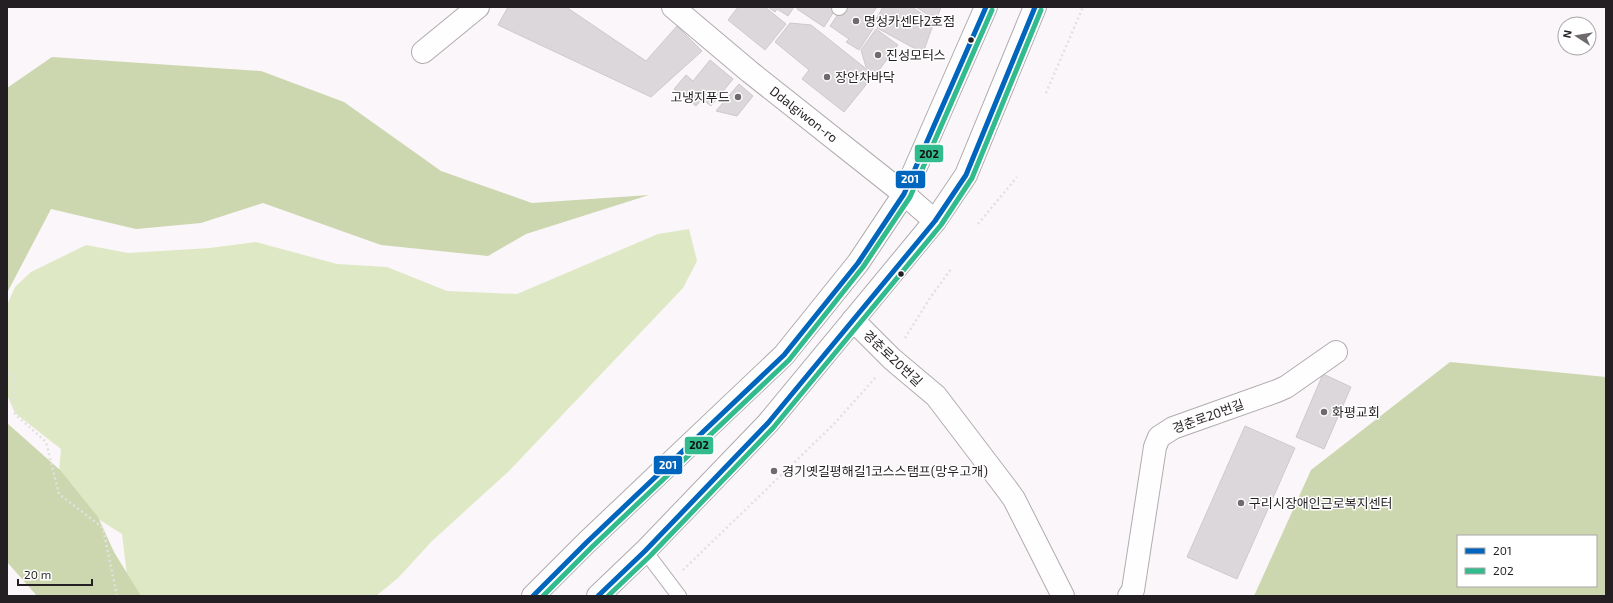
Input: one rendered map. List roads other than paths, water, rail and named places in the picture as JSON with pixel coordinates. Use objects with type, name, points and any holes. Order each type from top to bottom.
[{"type":"main road","points":[[423,52],[478,7]]},
{"type":"main road","name":"Ddalgiwon-ro","points":[[673,7],[750,72],[904,194],[935,221]]},
{"type":"main road","points":[[533,596],[593,536],[784,355],[858,263],[904,194],[986,7]]},
{"type":"main road","points":[[598,596],[645,551],[768,423],[935,221],[966,175],[1035,7]]},
{"type":"main road","name":"경춘로20번길","points":[[853,320],[892,359],[936,396],[1014,499],[1063,596]]},
{"type":"main road","name":"경춘로20번길","points":[[1129,596],[1133,590],[1155,447],[1159,437],[1173,428],[1286,387],[1336,352]]},
{"type":"lane","points":[[645,551],[679,596]]},
{"type":"place","name":"명성카센타2호점","points":[[856,21]]},
{"type":"place","name":"진성모터스","points":[[878,55]]},
{"type":"place","name":"장안차바닥","points":[[827,77]]},
{"type":"place","name":"고냉지푸드","points":[[738,97]]},
{"type":"place","name":"화평교회","points":[[1324,412]]},
{"type":"place","name":"경기옛길평해길1코스스탬프(망우고개)","points":[[774,471]]},
{"type":"place","name":"구리시장애인근로복지센터","points":[[1241,503]]}]
